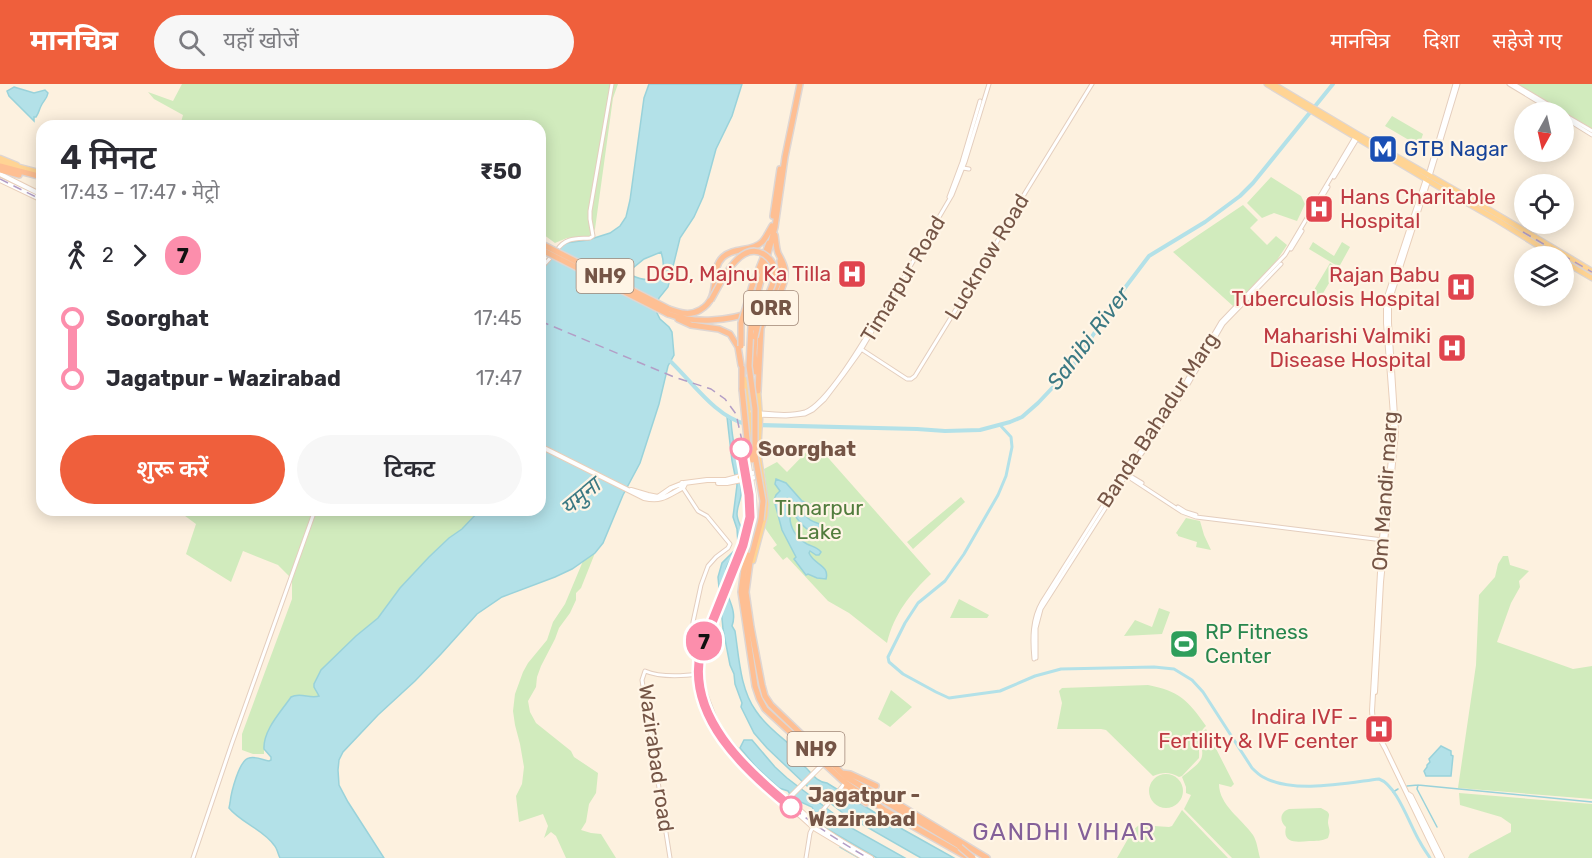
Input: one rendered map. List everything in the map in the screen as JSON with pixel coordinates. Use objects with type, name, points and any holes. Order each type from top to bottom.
[{"type":"highway","name":"ORR","points":[[763,259],[773,227],[778,178],[798,84]]},
{"type":"highway","points":[[1,163],[36,175]]},
{"type":"highway","points":[[1,163],[36,175]]},
{"type":"highway","name":"ORR","points":[[758,391],[761,327],[780,291],[785,276],[785,268],[779,255],[773,227]]},
{"type":"highway","name":"ORR","points":[[755,298],[773,227]]},
{"type":"highway","points":[[711,300],[717,266],[725,256],[733,251],[760,243],[773,227]]},
{"type":"highway","name":"NH9","points":[[546,246],[669,311]]},
{"type":"highway","name":"NH9","points":[[546,252],[669,311]]},
{"type":"highway","points":[[669,311],[694,313],[704,308],[738,258],[748,252],[761,253],[772,261],[775,273],[755,337],[754,353],[758,391]]},
{"type":"highway","points":[[669,311],[689,320],[704,321],[751,313],[760,308],[775,290],[780,278],[779,255]]},
{"type":"highway","points":[[760,519],[763,501],[754,448],[755,409],[749,366],[751,326],[763,259]]},
{"type":"highway","points":[[760,519],[759,491],[749,461],[739,346],[741,323],[763,259]]},
{"type":"highway","points":[[750,346],[756,321],[770,289]]},
{"type":"highway","points":[[749,461],[752,411],[746,345],[748,323],[755,298]]},
{"type":"highway","points":[[669,311],[691,325],[724,331],[732,336],[739,346]]},
{"type":"highway","name":"NH9","points":[[760,519],[741,592],[753,674],[759,698],[769,714],[821,765],[867,801],[973,858]]},
{"type":"highway","name":"NH9","points":[[746,569],[746,592],[751,627],[765,696],[771,705],[842,773],[987,858]]},
{"type":"highway","points":[[842,773],[850,774],[876,786]]},
{"type":"highway","points":[[861,786],[891,807],[960,847],[973,858]]},
{"type":"highway","points":[[867,801],[891,807]]},
{"type":"highway","points":[[943,843],[964,852],[968,846]]},
{"type":"main road","points":[[1272,85],[1356,138],[1428,178]]},
{"type":"main road","points":[[1318,113],[1592,272]]},
{"type":"main road","points":[[1,163],[36,174]]},
{"type":"main road","points":[[0,174],[36,194]]},
{"type":"main road","name":"Om Mandir marg","points":[[1428,178],[1390,297],[1391,364],[1396,438],[1383,539],[1373,723],[1408,798],[1440,858]]},
{"type":"main road","points":[[0,180],[36,195]]},
{"type":"main road","points":[[1504,222],[1538,246]]},
{"type":"main road","points":[[1574,267],[1592,278]]},
{"type":"main road","points":[[742,366],[749,416],[747,452],[753,520],[744,556],[746,569]]},
{"type":"main road","name":"ORR","points":[[758,391],[760,416]]},
{"type":"main road","points":[[746,569],[755,555],[765,516],[766,504],[758,452],[760,416]]},
{"type":"main road","points":[[546,449],[627,489],[648,495],[663,497],[683,486]]},
{"type":"main road","points":[[747,452],[758,452]]},
{"type":"main road","points":[[749,461],[759,462]]},
{"type":"main road","points":[[741,478],[749,461]]},
{"type":"main road","points":[[663,497],[671,488],[732,480],[761,473]]},
{"type":"main road","points":[[741,478],[752,489]]},
{"type":"main road","points":[[752,489],[764,487]]},
{"type":"main road","points":[[786,801],[821,765]]},
{"type":"main road","points":[[793,805],[794,792]]},
{"type":"main road","points":[[786,801],[814,826],[871,858]]},
{"type":"main road","points":[[786,801],[814,826],[864,858]]},
{"type":"street","points":[[546,262],[562,243],[593,236],[590,211],[612,84]]},
{"type":"street","name":"Timarpur Road","points":[[749,416],[809,410],[822,399],[860,349],[949,202],[963,168],[988,84]]},
{"type":"street","name":"Timarpur Road","points":[[860,349],[949,197],[963,160],[976,113],[988,84]]},
{"type":"street","name":"Lucknow Road","points":[[860,349],[907,379],[915,376],[1092,84]]},
{"type":"street","points":[[1428,178],[1456,84]]},
{"type":"street","points":[[1509,84],[1539,102]]},
{"type":"street","points":[[1514,84],[1543,102]]},
{"type":"street","points":[[1574,122],[1592,133]]},
{"type":"street","name":"Banda Bahadur Marg","points":[[1035,658],[1034,627],[1038,608],[1102,507],[1173,404],[1217,331],[1288,255],[1356,138]]},
{"type":"street","points":[[963,168],[969,169]]},
{"type":"street","points":[[1126,474],[1182,512],[1196,517],[1383,539]]},
{"type":"street","points":[[683,486],[698,511],[707,516],[730,546],[716,556],[708,566],[701,585],[693,622],[700,674],[707,700],[719,729],[775,794],[786,801]]},
{"type":"street","points":[[193,858],[313,516]]},
{"type":"street","name":"Wazirabad road","points":[[670,858],[642,678],[645,671],[682,675],[700,674]]},
{"type":"street","points":[[806,858],[810,834],[818,816],[845,785]]},
{"type":"street","points":[[955,850],[963,858]]},
{"type":"green space","points":[[182,84],[618,84],[613,98],[595,229],[591,236],[567,238],[555,243],[546,236],[546,120],[182,120],[183,115],[154,99],[148,92],[173,101]]},
{"type":"green space","points":[[1516,84],[1592,84],[1592,131],[1574,120],[1574,102],[1545,102]]},
{"type":"green space","points":[[1392,116],[1423,134],[1419,146],[1385,126]]},
{"type":"green space","points":[[1271,177],[1301,196],[1305,204],[1297,221],[1274,213],[1262,218],[1247,203]]},
{"type":"green space","points":[[1243,205],[1258,220],[1250,228],[1267,245],[1276,236],[1287,245],[1271,269],[1233,306],[1173,252]]},
{"type":"green space","points":[[1313,242],[1334,256],[1342,242],[1350,247],[1339,267],[1309,249]]},
{"type":"green space","points":[[1330,263],[1338,268],[1316,305],[1308,300]]},
{"type":"green space","name":"Timarpur Lake","points":[[815,443],[931,574],[904,605],[887,643],[849,613],[828,601],[787,557],[783,560],[773,548],[777,545],[765,528],[768,500],[764,469],[777,462],[787,472]]},
{"type":"green space","points":[[961,497],[965,502],[913,549],[907,542]]},
{"type":"green space","points":[[185,516],[474,516],[429,557],[400,588],[378,618],[356,636],[319,696],[291,697],[269,731],[264,754],[253,754],[242,750],[242,734],[292,599],[292,579],[278,565],[243,551],[231,582],[186,554],[196,524]]},
{"type":"green space","points":[[1186,518],[1200,521],[1211,550],[1196,547],[1197,542],[1178,536],[1176,533]]},
{"type":"green space","points":[[595,553],[581,588],[576,593],[576,600],[570,613],[559,628],[541,666],[536,687],[528,701],[530,712],[536,723],[571,751],[574,757],[598,773],[596,793],[589,804],[586,822],[581,830],[601,834],[616,858],[566,858],[556,836],[551,832],[544,838],[548,826],[543,814],[519,822],[516,796],[522,784],[524,767],[513,711],[515,694],[523,672],[547,640],[553,622],[565,604],[583,561]]},
{"type":"green space","points":[[1503,556],[1508,556],[1510,565],[1529,571],[1519,581],[1520,587],[1511,603],[1497,642],[1573,669],[1592,666],[1592,799],[1458,788],[1476,665],[1479,595],[1495,577],[1498,564]]},
{"type":"green space","points":[[959,599],[989,615],[987,618],[950,618]]},
{"type":"green space","points":[[1159,608],[1170,612],[1162,634],[1124,636],[1135,620],[1152,627]]},
{"type":"green space","points":[[1148,685],[1168,690],[1182,698],[1194,709],[1206,726],[1199,737],[1199,758],[1182,776],[1166,773],[1153,776],[1106,730],[1057,729],[1062,703],[1059,691],[1062,688]]},
{"type":"green space","points":[[891,690],[912,707],[890,727],[878,719]]},
{"type":"green space","points":[[1206,729],[1234,784],[1231,787],[1219,784],[1220,792],[1227,805],[1253,835],[1260,858],[1232,858],[1184,809],[1191,795],[1186,793],[1182,777],[1201,759],[1200,739]]},
{"type":"green space","points":[[1166,774],[1178,779],[1183,791],[1178,803],[1166,808],[1154,803],[1149,791],[1154,779]]},
{"type":"green space","points":[[1459,793],[1592,804],[1592,858],[1468,858],[1470,854],[1511,832],[1511,824],[1501,817],[1460,805]]},
{"type":"green space","points":[[1321,808],[1329,814],[1328,838],[1300,842],[1288,839],[1282,819],[1284,812],[1289,809]]},
{"type":"green space","points":[[1182,810],[1228,858],[1117,858],[1133,830],[1139,825],[1172,826]]},
{"type":"water","name":"यमुना","points":[[649,84],[742,84],[732,116],[716,149],[703,197],[694,217],[680,238],[668,287],[659,298],[656,307],[660,319],[672,332],[674,355],[668,366],[659,404],[640,463],[623,495],[603,543],[595,553],[572,569],[502,597],[477,614],[415,681],[343,752],[339,760],[339,785],[384,858],[280,858],[269,839],[229,808],[242,764],[245,760],[254,757],[271,760],[264,749],[266,735],[273,721],[291,697],[319,696],[314,684],[321,670],[378,618],[400,588],[429,557],[474,516],[546,516],[546,263],[565,243],[588,240],[610,233],[620,226],[626,217],[644,98]],"holes":[[[661,252],[663,267],[658,277],[653,279],[631,275],[633,268],[644,259]]]},
{"type":"water","points":[[14,87],[34,93],[45,90],[48,93],[34,121],[9,96],[7,91]]},
{"type":"water","points":[[727,417],[731,420],[739,473],[741,494],[737,514],[744,538],[726,569],[731,576],[731,591],[728,596],[733,611],[732,626],[735,631],[741,672],[751,702],[765,723],[799,753],[804,759],[804,766],[817,779],[954,858],[921,858],[844,814],[820,793],[807,786],[754,733],[741,707],[742,703],[730,665],[723,629],[718,577],[722,563],[738,544],[733,517],[737,485]]},
{"type":"water","points":[[776,479],[786,483],[802,501],[821,510],[819,514],[805,514],[809,519],[825,527],[825,533],[822,536],[805,528],[794,514],[790,514],[790,519],[794,532],[800,539],[821,552],[819,555],[810,551],[809,553],[826,571],[826,579],[806,575],[794,559],[796,557],[782,530],[774,500],[780,491],[775,484]]},
{"type":"water","points":[[744,740],[752,740],[787,778],[846,825],[905,858],[877,858],[822,826],[812,807],[801,802],[796,804],[788,791],[779,788],[756,767],[740,748]]},
{"type":"water","points":[[1441,746],[1451,751],[1453,756],[1451,776],[1426,776],[1424,771],[1430,762],[1429,759]]},
{"type":"waterway","name":"Sahibi River","points":[[757,425],[980,430],[1022,417],[1072,367],[1118,297],[1149,256],[1205,222],[1240,196],[1333,84]]},
{"type":"waterway","name":"Sahibi River","points":[[668,359],[714,406],[724,414],[746,424]]},
{"type":"waterway","points":[[1000,425],[1011,437],[1012,447],[1006,476],[998,495],[964,554],[945,581],[918,603],[888,657],[889,662],[903,674],[949,698],[1000,691],[1035,676],[1061,669],[1154,667],[1174,669],[1192,680],[1203,692],[1252,768],[1260,775],[1275,782],[1304,786],[1336,785],[1379,779],[1386,783],[1403,807],[1430,858]]},
{"type":"waterway","points":[[1418,785],[1417,789],[1437,827]]},
{"type":"waterway","points":[[1407,786],[1418,785],[1592,802]]},
{"type":"waterway","points":[[1393,792],[1398,789]]},
{"type":"waterway","points":[[840,847],[859,858]]},
{"type":"railway","points":[[0,179],[36,197]]},
{"type":"railway","points":[[1526,234],[1592,272]]},
{"type":"railway","points":[[546,324],[674,377],[711,389],[725,399],[736,414],[754,494],[755,510],[751,532],[703,650],[702,683],[711,714],[729,745],[782,799],[841,842],[868,858]]},
{"type":"metro line","name":"7","points":[[741,449],[749,495],[750,517],[743,545],[701,650],[699,657],[700,689],[715,729],[756,778],[791,807]]},
{"type":"place","name":"GTB Nagar","points":[[1383,149]]},
{"type":"place","name":"Hans Charitable Hospital","points":[[1319,209]]},
{"type":"place","name":"DGD, Majnu Ka Tilla","points":[[852,274]]},
{"type":"place","name":"Rajan Babu Tuberculosis Hospital","points":[[1461,287]]},
{"type":"place","name":"Maharishi Valmiki Disease Hospital","points":[[1452,348]]},
{"type":"place","name":"Soorghat","points":[[741,449]]},
{"type":"place","name":"RP Fitness Center","points":[[1184,644]]},
{"type":"place","name":"Indira IVF - Fertility & IVF center","points":[[1379,729]]},
{"type":"place","name":"Jagatpur - Wazirabad","points":[[791,807]]},
{"type":"district","name":"GANDHI VIHAR","points":[[1064,832]]}]
